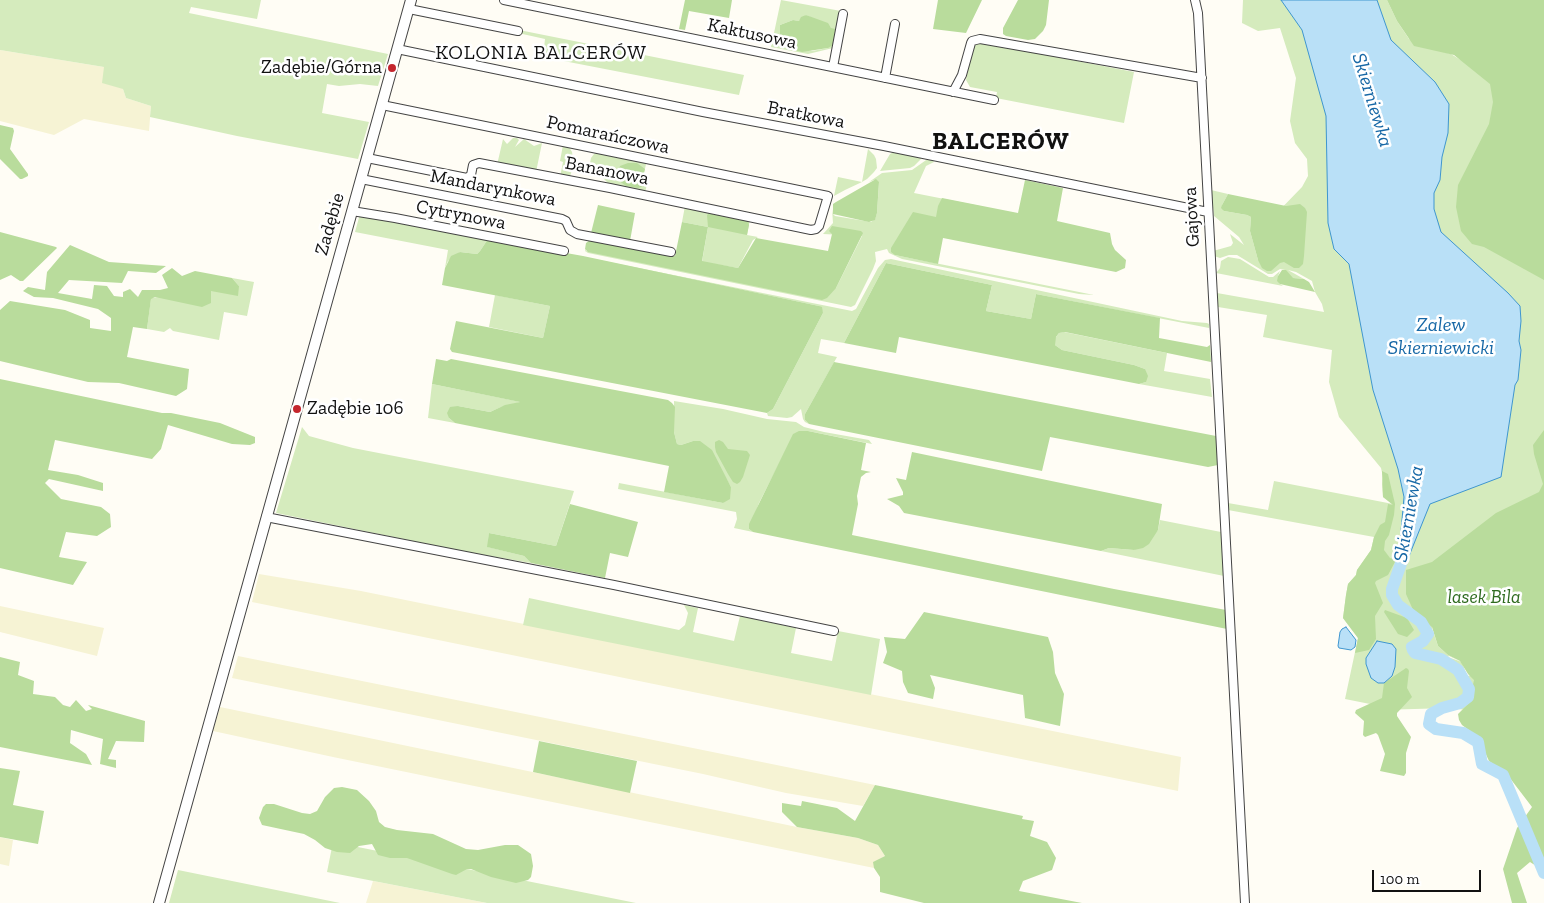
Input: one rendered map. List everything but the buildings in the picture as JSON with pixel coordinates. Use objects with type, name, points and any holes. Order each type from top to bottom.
[{"type":"street","name":"Kaktusowa","points":[[504,0],[994,100]]},
{"type":"street","name":"Gajowa","points":[[1195,0],[1198,13],[1202,78],[1245,903]]},
{"type":"street","points":[[410,5],[518,31]]},
{"type":"street","name":"Zadębie","points":[[158,903],[410,5]]},
{"type":"street","points":[[833,67],[843,14]]},
{"type":"street","points":[[885,78],[895,24]]},
{"type":"street","points":[[953,92],[962,75],[971,43],[980,39],[1202,78]]},
{"type":"street","name":"Bratkowa","points":[[398,49],[703,112],[884,146],[1208,212]]},
{"type":"street","name":"Pomarańczowa","points":[[382,106],[828,196]]},
{"type":"street","name":"Bananowa","points":[[367,158],[467,178],[471,175],[473,165],[478,163],[620,190],[811,230],[819,226],[828,196]]},
{"type":"street","name":"Mandarynkowa","points":[[361,179],[562,218],[566,221],[570,230],[577,234],[671,252]]},
{"type":"street","name":"Cytrynowa","points":[[352,211],[564,251]]},
{"type":"street","points":[[266,517],[614,585],[834,631]]},
{"type":"shaded area","points":[[0,50],[104,67],[123,89],[126,98],[151,106],[149,131],[84,119],[54,135],[0,121]]},
{"type":"shaded area","points":[[259,574],[361,591],[1181,757],[1178,791],[252,602]]},
{"type":"shaded area","points":[[0,606],[104,628],[97,656],[0,632]]},
{"type":"shaded area","points":[[238,656],[875,785],[863,806],[786,793],[703,774],[232,678]]},
{"type":"shaded area","points":[[220,707],[858,838],[878,845],[885,856],[874,862],[874,868],[213,731]]},
{"type":"shaded area","points":[[0,837],[13,840],[9,866],[0,864]]},
{"type":"shaded area","points":[[373,881],[487,903],[366,903]]},
{"type":"green space","points":[[0,0],[261,0],[257,19],[191,7],[189,13],[388,54],[378,86],[360,84],[339,86],[327,84],[322,113],[369,122],[358,159],[150,117],[151,106],[126,98],[123,89],[102,83],[104,67],[0,50]]},
{"type":"green space","points":[[685,0],[732,0],[729,18],[689,11],[685,30],[679,29]]},
{"type":"green space","points":[[781,0],[841,11],[833,48],[808,54],[771,47]],"holes":[[[806,15],[831,28],[828,48],[812,51],[789,46],[783,42],[780,36],[780,25],[793,20],[799,21]]]},
{"type":"green space","points":[[938,0],[982,0],[966,33],[933,29]]},
{"type":"green space","points":[[1018,0],[1049,0],[1046,25],[1035,39],[1028,40],[1003,34],[1003,28]]},
{"type":"green space","points":[[1243,0],[1387,0],[1397,21],[1409,39],[1451,54],[1494,73],[1544,270],[1544,508],[1432,627],[1433,637],[1433,631],[1438,646],[1448,655],[1460,661],[1448,657],[1462,662],[1467,676],[1474,675],[1476,680],[1467,710],[1449,708],[1380,710],[1380,706],[1345,699],[1358,638],[1343,618],[1346,595],[1348,584],[1356,575],[1357,570],[1371,550],[1374,537],[1228,510],[1228,503],[1268,510],[1274,481],[1393,504],[1383,497],[1381,468],[1339,417],[1329,382],[1332,350],[1263,337],[1267,315],[1218,307],[1217,293],[1324,312],[1312,281],[1296,272],[1288,270],[1304,279],[1292,278],[1285,270],[1280,269],[1272,274],[1268,274],[1237,255],[1220,258],[1214,256],[1213,251],[1231,246],[1233,243],[1230,234],[1244,245],[1239,237],[1214,216],[1211,190],[1228,194],[1222,205],[1224,211],[1251,217],[1250,231],[1258,260],[1269,221],[1302,187],[1308,176],[1307,159],[1295,143],[1290,121],[1296,78],[1280,28],[1258,31],[1242,23]]},
{"type":"green space","points":[[1387,0],[1544,0],[1544,280],[1484,247],[1472,244],[1461,231],[1456,207],[1458,185],[1489,124],[1493,102],[1490,84],[1454,55],[1414,46],[1397,21]]},
{"type":"green space","points":[[806,15],[828,23],[831,28],[835,29],[833,45],[828,48],[802,52],[794,50],[787,43],[783,42],[780,36],[780,25],[793,20],[799,21],[801,17]]},
{"type":"green space","points":[[519,30],[744,75],[739,95],[543,57],[545,39],[518,33]]},
{"type":"green space","points":[[979,42],[1134,72],[1124,123],[996,98],[997,92],[970,87],[966,80],[972,47]]},
{"type":"green space","points":[[0,125],[13,128],[10,149],[28,174],[28,176],[22,179],[0,159]]},
{"type":"green space","points":[[513,138],[519,140],[515,147],[524,139],[534,146],[542,143],[536,172],[497,165],[503,139],[507,144]]},
{"type":"green space","points":[[563,145],[569,147],[572,152],[574,165],[570,176],[560,177],[563,162],[560,161]]},
{"type":"green space","points":[[868,149],[876,159],[877,168],[862,182]]},
{"type":"green space","points":[[599,152],[647,160],[643,177],[648,178],[645,194],[609,184],[590,163],[594,154]]},
{"type":"green space","points":[[894,152],[920,157],[921,159],[910,168],[880,171],[890,154]]},
{"type":"green space","points":[[929,158],[934,162],[926,166],[914,193],[980,206],[895,255],[1094,295],[1079,294],[902,259],[889,253],[887,249],[875,252],[876,261],[873,269],[855,305],[851,307],[585,251],[585,249],[586,251],[836,288],[862,236],[823,234],[833,223],[832,209],[835,216],[871,222],[875,219],[877,213],[879,183],[874,180],[869,182],[882,173],[912,170]]},
{"type":"green space","points":[[628,163],[637,163],[645,169],[643,177],[648,178],[644,186],[638,188],[626,186],[618,180],[617,173],[620,166]]},
{"type":"green space","points":[[838,177],[862,182],[845,190],[834,196]]},
{"type":"green space","points":[[876,179],[879,182],[875,220],[869,222],[833,214],[833,204]]},
{"type":"green space","points":[[1025,180],[1063,188],[1057,221],[1110,233],[1115,250],[1126,260],[1125,268],[1116,272],[943,238],[938,264],[895,255],[891,252],[891,248],[913,212],[936,217],[942,198],[1018,213]]},
{"type":"green space","points":[[1228,194],[1286,206],[1300,204],[1305,208],[1307,212],[1303,264],[1299,268],[1294,268],[1284,262],[1271,271],[1262,268],[1250,231],[1251,217],[1224,211],[1221,208]]},
{"type":"green space","points":[[598,205],[635,213],[630,241],[591,233]]},
{"type":"green space","points":[[685,206],[750,219],[747,235],[758,237],[753,240],[738,268],[702,262],[708,227],[682,222]]},
{"type":"green space","points":[[710,212],[743,218],[748,221],[749,225],[747,235],[708,227],[707,215]]},
{"type":"green space","points":[[360,214],[488,239],[477,254],[460,252],[448,261],[445,268],[448,250],[355,232]]},
{"type":"green space","points":[[682,222],[708,227],[702,261],[738,268],[756,238],[828,251],[832,234],[829,231],[832,226],[861,231],[863,233],[836,288],[827,298],[822,300],[588,252],[585,249],[586,243],[590,240],[675,256]]},
{"type":"green space","points":[[0,232],[57,248],[23,281],[11,275],[0,280]]},
{"type":"green space","points":[[488,239],[583,256],[819,306],[822,307],[823,313],[773,409],[767,413],[452,352],[450,349],[456,321],[543,338],[550,306],[442,285],[445,268],[451,256],[460,252],[477,254]]},
{"type":"green space","points":[[70,245],[109,262],[166,266],[156,273],[128,271],[122,283],[69,280],[58,293],[92,299],[94,285],[107,286],[114,296],[123,297],[123,292],[130,289],[138,297],[142,290],[168,288],[162,275],[172,268],[182,276],[195,271],[232,278],[239,286],[238,296],[211,291],[211,303],[202,307],[155,297],[151,299],[147,329],[133,327],[127,357],[189,369],[187,389],[176,396],[119,383],[88,382],[0,361],[0,310],[10,301],[65,310],[90,320],[90,328],[111,331],[111,318],[98,309],[53,298],[34,297],[23,291],[28,287],[45,290],[47,272]]},
{"type":"green space","points":[[574,255],[852,311],[856,309],[878,268],[885,260],[891,259],[1182,321],[1207,323],[1209,328],[1036,294],[1031,319],[986,311],[992,285],[886,263],[844,343],[821,339],[818,353],[837,357],[805,414],[805,420],[809,424],[803,419],[801,409],[792,417],[787,418],[768,416],[767,413],[773,409],[823,313],[819,306]]},
{"type":"green space","points":[[1228,257],[1240,259],[1269,277],[1273,277],[1280,271],[1278,276],[1280,284],[1283,286],[1216,273],[1220,268],[1221,261]]},
{"type":"green space","points":[[886,263],[992,285],[986,311],[1031,319],[1036,294],[1160,318],[1159,338],[1207,347],[1210,345],[1211,362],[1065,332],[1059,333],[1056,337],[1055,345],[1062,350],[1145,369],[1148,376],[1146,382],[1139,384],[899,337],[896,353],[844,343]]},
{"type":"green space","points":[[1282,270],[1286,270],[1293,278],[1304,279],[1309,282],[1315,292],[1280,284],[1277,281]]},
{"type":"green space","points":[[232,278],[254,282],[247,316],[224,312],[219,340],[173,331],[170,328],[164,332],[147,329],[151,298],[239,286]]},
{"type":"green space","points":[[495,295],[550,306],[543,338],[489,327]]},
{"type":"green space","points":[[1064,332],[1167,353],[1164,371],[1210,379],[1212,397],[1139,384],[1146,382],[1145,369],[1062,350],[1055,345],[1054,340],[1059,333]]},
{"type":"green space","points":[[436,359],[447,361],[451,359],[668,400],[675,407],[674,432],[677,444],[681,445],[700,441],[712,450],[731,487],[730,499],[723,503],[664,492],[669,466],[455,423],[449,418],[447,413],[450,407],[458,406],[490,412],[505,405],[520,402],[432,384]]},
{"type":"green space","points":[[834,362],[1216,436],[1218,465],[1208,467],[1050,437],[1042,471],[809,424],[805,420],[805,414]]},
{"type":"green space","points":[[0,379],[162,413],[171,413],[220,423],[255,437],[255,443],[250,445],[232,444],[168,425],[161,449],[152,459],[55,440],[48,470],[78,475],[103,483],[103,491],[49,479],[45,483],[61,499],[101,507],[110,514],[111,527],[97,536],[66,532],[59,557],[87,562],[73,585],[0,568]]},
{"type":"green space","points":[[432,384],[521,402],[490,412],[458,406],[449,418],[455,423],[428,418]]},
{"type":"green space","points":[[674,401],[767,419],[796,422],[804,427],[824,432],[869,440],[872,444],[808,431],[794,434],[759,503],[749,529],[753,532],[734,528],[737,519],[736,512],[618,489],[619,483],[723,503],[731,487],[720,468],[693,441],[681,445],[677,444],[674,432]]},
{"type":"green space","points":[[302,427],[309,436],[353,448],[574,491],[556,546],[489,533],[488,547],[524,556],[531,563],[467,552],[276,513]]},
{"type":"green space","name":"lasek Bila","points":[[1544,430],[1544,871],[1530,862],[1517,873],[1527,903],[1512,903],[1503,869],[1517,828],[1532,807],[1503,769],[1489,761],[1478,737],[1462,725],[1459,720],[1458,714],[1469,703],[1474,680],[1460,661],[1448,655],[1438,646],[1432,627],[1414,612],[1406,594],[1406,570],[1432,562],[1496,513],[1539,492],[1543,484],[1533,445]]},
{"type":"green space","points":[[799,431],[808,431],[866,443],[861,470],[871,472],[861,477],[852,535],[1226,610],[1227,629],[753,532],[749,529],[749,524],[793,434]]},
{"type":"green space","points":[[719,440],[728,449],[747,451],[750,455],[743,477],[737,484],[733,482],[716,452],[715,442]]},
{"type":"green space","points":[[912,452],[1162,504],[1158,530],[1149,544],[1143,548],[1134,550],[1109,548],[1101,551],[904,513],[899,506],[887,499],[903,495],[896,478],[906,480]]},
{"type":"green space","points":[[1382,471],[1388,474],[1395,504],[1394,515],[1389,535],[1385,541],[1384,550],[1390,558],[1396,560],[1388,575],[1375,583],[1383,603],[1375,616],[1376,639],[1369,650],[1355,653],[1358,638],[1343,618],[1346,595],[1348,584],[1356,575],[1357,570],[1371,550],[1374,537],[1380,525],[1385,522],[1388,504],[1393,505],[1383,497]]},
{"type":"green space","points":[[570,504],[638,522],[628,557],[610,553],[605,578],[531,563],[524,556],[487,547],[489,533],[556,546]]},
{"type":"green space","points":[[1160,520],[1221,532],[1224,576],[1101,551],[1109,548],[1134,550],[1158,530]]},
{"type":"green space","points":[[529,598],[679,630],[685,625],[688,613],[684,605],[698,608],[693,632],[734,641],[740,616],[796,628],[791,653],[832,661],[838,631],[880,639],[871,695],[523,625]]},
{"type":"green space","points":[[1385,610],[1407,618],[1414,630],[1407,637],[1398,634],[1384,612]]},
{"type":"green space","points":[[924,612],[1048,637],[1053,652],[1055,673],[1064,694],[1060,726],[1025,718],[1023,695],[930,675],[935,688],[933,699],[908,693],[903,682],[902,671],[883,663],[887,652],[884,637],[905,639]]},
{"type":"green space","points":[[0,657],[20,662],[18,675],[34,681],[33,694],[55,697],[63,705],[70,707],[76,700],[86,711],[92,709],[88,705],[145,721],[144,742],[116,741],[108,759],[116,760],[116,768],[100,764],[103,739],[71,730],[70,743],[86,754],[92,765],[0,747]]},
{"type":"green space","points":[[1406,668],[1409,671],[1407,688],[1412,697],[1397,713],[1397,716],[1411,737],[1406,753],[1406,773],[1404,776],[1380,771],[1385,754],[1378,735],[1376,733],[1365,737],[1363,735],[1364,721],[1355,713],[1356,710],[1382,698],[1384,683]]},
{"type":"green space","points":[[539,741],[637,761],[630,793],[533,772]]},
{"type":"green space","points":[[0,768],[20,771],[13,805],[44,811],[38,844],[0,837]]},
{"type":"green space","points":[[875,785],[1023,816],[1022,819],[1034,821],[1030,836],[1047,842],[1056,858],[1052,870],[1023,881],[1019,891],[1082,903],[924,903],[880,892],[880,877],[874,868],[873,862],[885,856],[878,845],[858,838],[797,827],[782,812],[782,803],[801,806],[802,801],[837,808],[855,821]]},
{"type":"green space","points":[[342,787],[357,790],[369,801],[376,811],[379,822],[385,827],[433,834],[466,849],[478,850],[505,845],[518,845],[531,854],[533,866],[531,877],[528,880],[516,883],[491,877],[471,869],[456,875],[407,858],[390,858],[378,855],[372,844],[359,846],[350,853],[337,852],[325,848],[304,834],[262,825],[259,818],[266,804],[274,804],[310,814],[317,811],[325,797],[334,788]]},
{"type":"green space","points":[[333,842],[636,903],[487,903],[327,872]]},
{"type":"green space","points":[[178,870],[340,903],[169,903]]},
{"type":"water","name":"Zalew Skierniewicki","points":[[1281,0],[1377,0],[1391,40],[1435,82],[1449,104],[1448,133],[1442,157],[1440,180],[1434,193],[1434,209],[1441,232],[1520,306],[1519,341],[1521,350],[1518,380],[1515,385],[1501,477],[1430,504],[1409,556],[1399,554],[1404,497],[1398,469],[1373,390],[1349,264],[1334,249],[1328,223],[1326,116],[1302,30]]},
{"type":"water","points":[[1346,627],[1356,640],[1355,647],[1351,650],[1339,648],[1338,646],[1340,632]]},
{"type":"water","points":[[1377,641],[1392,644],[1396,649],[1395,667],[1392,676],[1384,683],[1378,683],[1371,678],[1366,664],[1366,658]]},
{"type":"waterway","name":"Skierniewka","points":[[1407,540],[1404,555],[1392,589],[1392,595],[1398,605],[1421,622],[1428,634],[1423,641],[1412,647],[1413,650],[1415,653],[1441,659],[1458,670],[1469,689],[1468,697],[1460,703],[1442,708],[1431,714],[1429,724],[1436,729],[1463,733],[1478,742],[1482,764],[1503,775],[1544,873]]},
{"type":"place","name":"Zadębie/Górna","points":[[392,68]]},
{"type":"place","name":"Zadębie 106","points":[[297,409]]},
{"type":"district","name":"KOLONIA BALCERÓW","points":[[541,53]]},
{"type":"district","name":"BALCERÓW","points":[[1001,142]]}]
